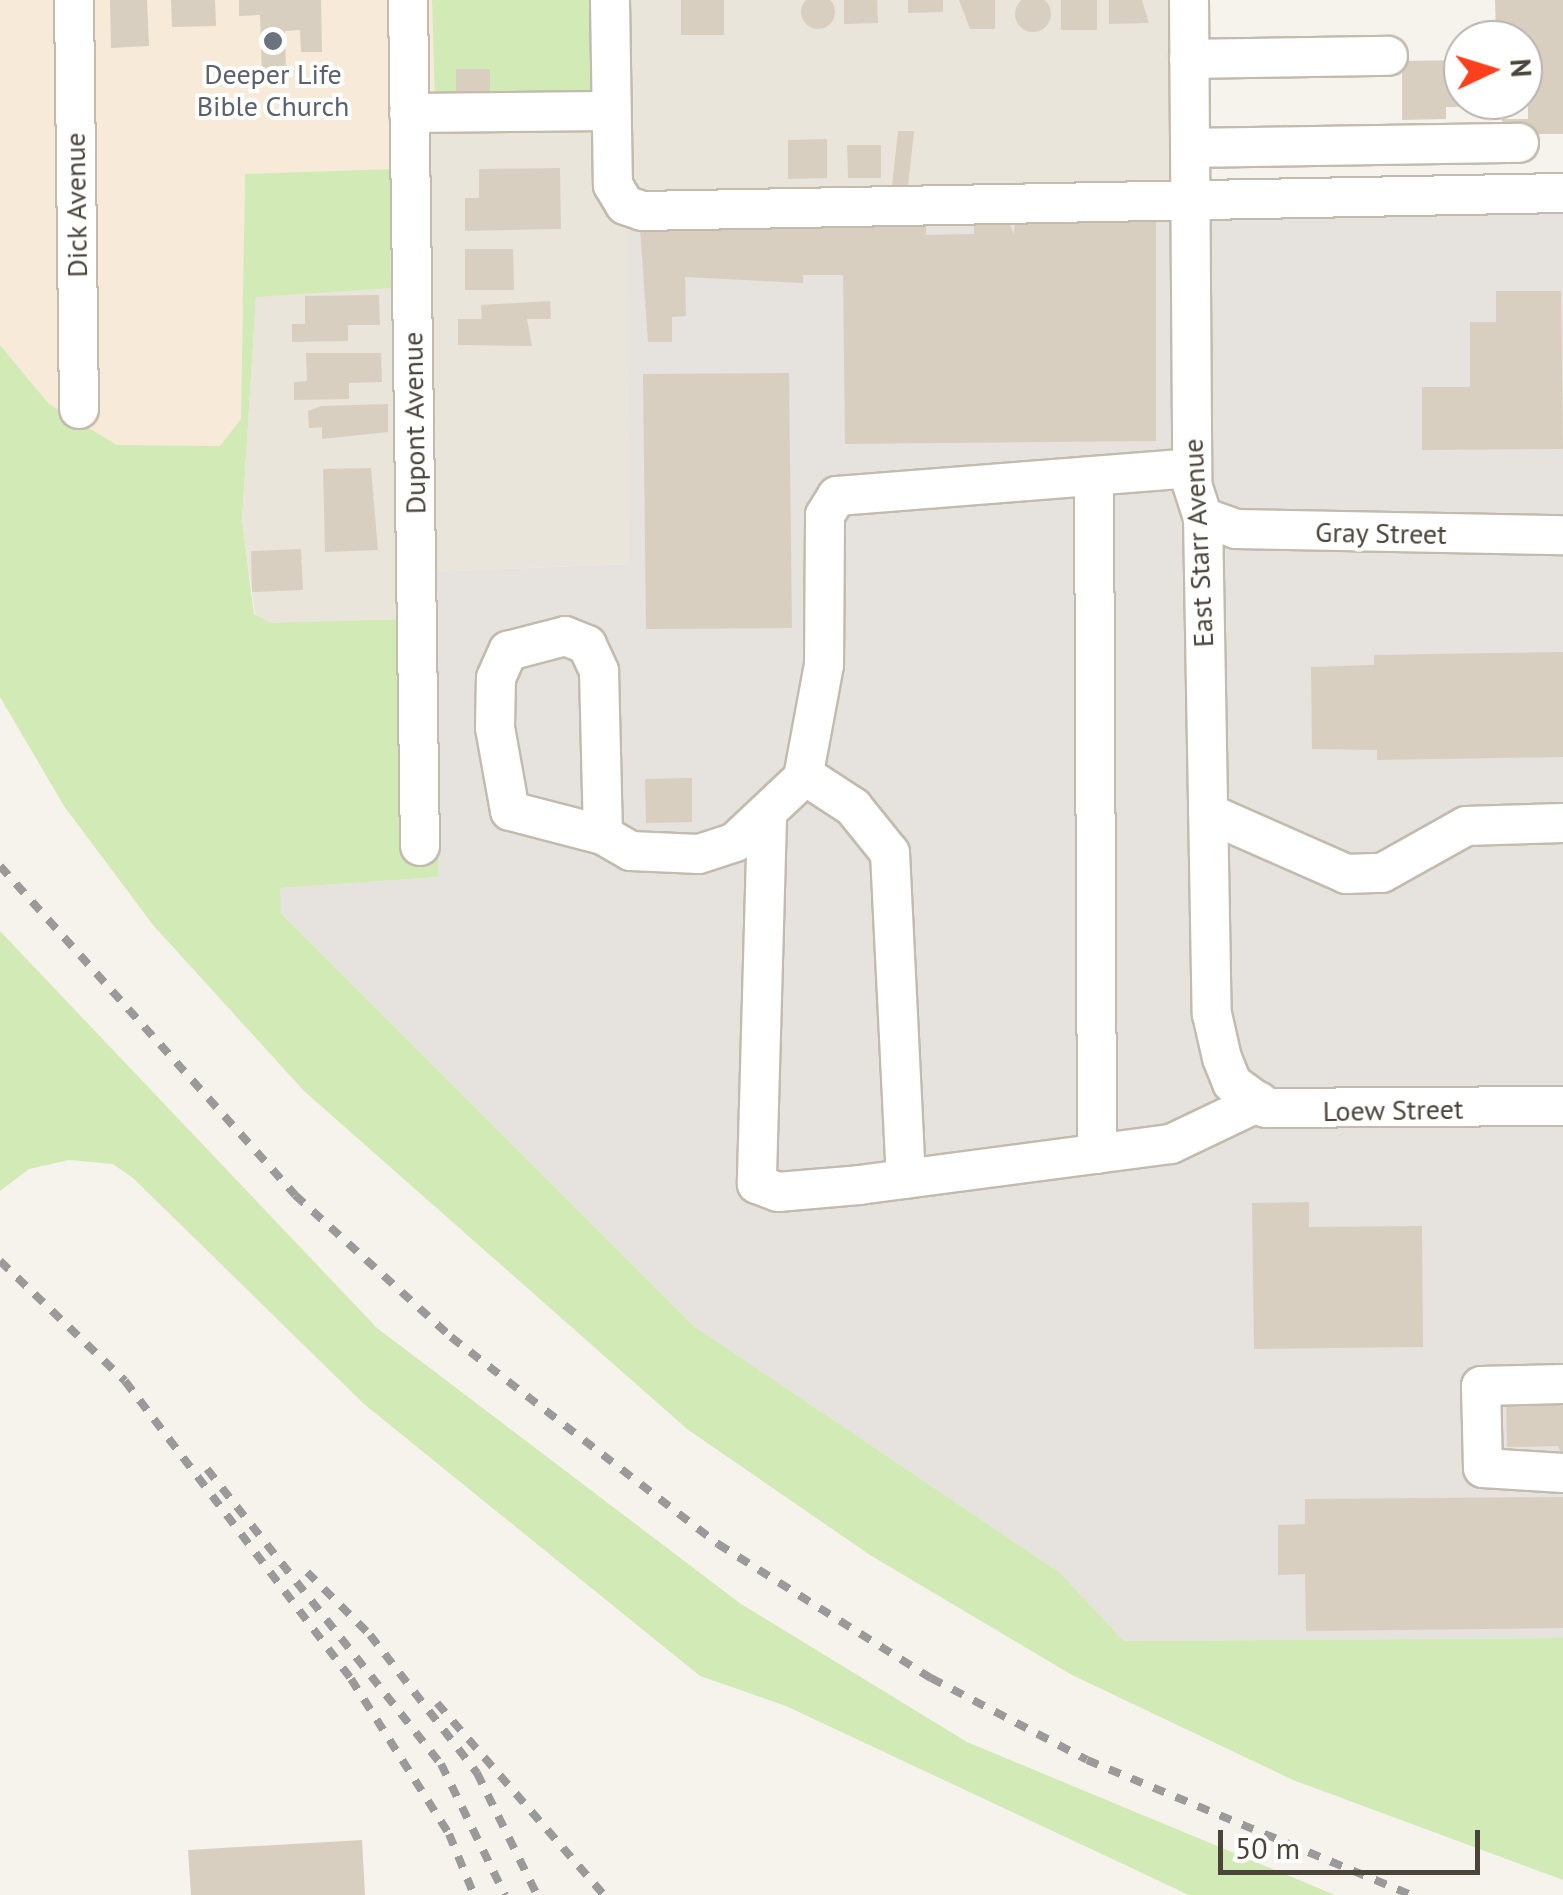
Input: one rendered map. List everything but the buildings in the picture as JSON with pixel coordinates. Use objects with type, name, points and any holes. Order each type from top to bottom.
[{"type":"street","name":"Dick Avenue","points":[[74,0],[79,409]]},
{"type":"street","name":"Dupont Avenue","points":[[408,0],[420,846]]},
{"type":"street","points":[[610,0],[613,185],[625,205],[642,211],[1563,193]]},
{"type":"street","name":"East Starr Avenue","points":[[1189,0],[1192,468],[1202,517],[1212,1014],[1246,1093]]},
{"type":"street","points":[[1189,59],[1388,56]]},
{"type":"street","points":[[410,113],[610,111]]},
{"type":"street","points":[[1190,148],[1519,143]]},
{"type":"street","points":[[602,834],[599,671],[587,644],[528,639],[508,651],[496,678],[510,811],[602,834],[631,850],[699,854],[767,818],[804,775],[824,665],[825,516],[837,496],[1094,480],[1192,468]]},
{"type":"street","points":[[1094,480],[1097,1154]]},
{"type":"street","name":"Gray Street","points":[[1202,517],[1236,530],[1563,536]]},
{"type":"street","points":[[804,775],[853,807],[890,853],[906,1179]]},
{"type":"street","points":[[1208,814],[1346,874],[1382,873],[1466,826],[1563,823]]},
{"type":"street","points":[[767,818],[758,1184],[778,1192],[1097,1154],[1212,1132],[1246,1093]]},
{"type":"street","name":"Loew Street","points":[[1246,1093],[1308,1112],[1563,1106]]},
{"type":"street","points":[[1563,1384],[1481,1386],[1483,1468],[1563,1473]]},
{"type":"shaded area","points":[[0,0],[432,0],[435,106],[390,169],[245,174],[241,419],[220,446],[117,445],[49,404],[0,345]]},
{"type":"shaded area","points":[[601,0],[1195,0],[1204,203],[629,564],[425,572],[403,619],[270,624],[255,614],[242,520],[256,296],[391,287],[390,169],[435,106]]},
{"type":"shaded area","points":[[1563,198],[1563,1638],[1124,1641],[1059,1572],[695,1327],[281,913],[279,888],[439,877],[425,572],[629,564],[627,215]]},
{"type":"green space","points":[[432,0],[601,0],[603,103],[435,106]]},
{"type":"green space","points":[[390,169],[391,288],[256,297],[242,520],[254,614],[270,623],[403,619],[428,627],[439,877],[280,888],[281,913],[695,1327],[1059,1572],[1124,1641],[1563,1638],[1563,1880],[1293,1780],[1072,1675],[870,1555],[687,1429],[304,1091],[153,925],[64,806],[0,697],[0,345],[49,404],[117,445],[220,446],[241,419],[245,174]]},
{"type":"green space","points":[[0,931],[377,1328],[741,1604],[967,1742],[1335,1895],[1189,1895],[786,1706],[700,1676],[364,1404],[133,1178],[113,1164],[69,1160],[29,1169],[0,1191]]},
{"type":"railway","points":[[0,866],[295,1195],[451,1337],[718,1544],[931,1678],[1087,1760],[1411,1895]]},
{"type":"railway","points":[[0,1261],[125,1381],[351,1679],[449,1834],[474,1895]]},
{"type":"railway","points":[[207,1469],[441,1764],[505,1895]]},
{"type":"railway","points":[[307,1572],[370,1635],[477,1773],[537,1895]]},
{"type":"railway","points":[[437,1703],[604,1895]]},
{"type":"place","name":"Deeper Life Bible Church","points":[[273,41]]}]
